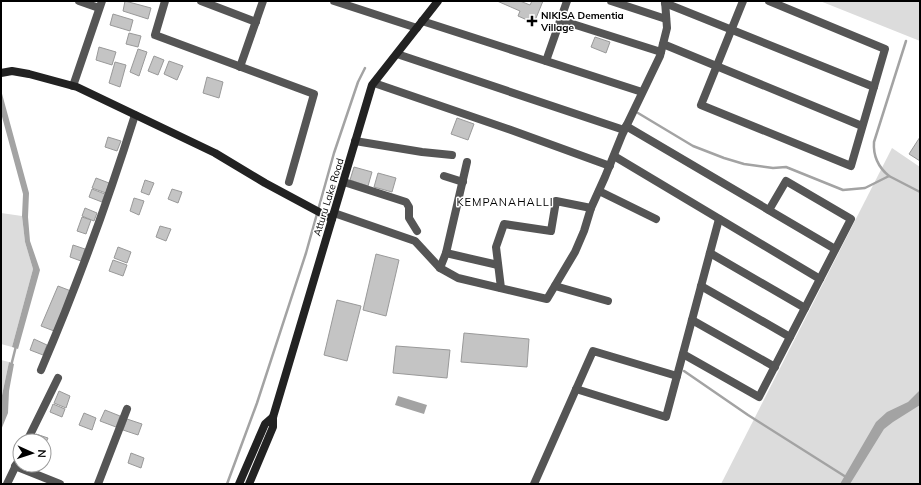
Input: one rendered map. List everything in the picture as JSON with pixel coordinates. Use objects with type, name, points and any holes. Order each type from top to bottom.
[{"type":"street","points":[[73,86],[101,5],[79,1]]},
{"type":"street","points":[[165,1],[154,35],[314,94],[289,182]]},
{"type":"street","points":[[201,1],[256,22]]},
{"type":"street","points":[[240,67],[263,1]]},
{"type":"street","points":[[334,1],[417,28]]},
{"type":"street","name":"Atturu Lake Road","points":[[250,484],[272,427],[273,417],[372,85],[438,1]]},
{"type":"street","points":[[546,61],[567,1]]},
{"type":"street","points":[[611,1],[666,19]]},
{"type":"street","points":[[742,1],[701,105],[850,166],[885,49],[769,1]]},
{"type":"street","points":[[1,73],[12,71],[29,74],[73,86],[215,153],[265,183],[333,216],[415,241],[440,268],[458,278],[547,299],[575,252],[584,231],[591,208],[625,128],[662,48],[667,28],[665,2],[874,87]]},
{"type":"street","points":[[560,20],[662,48],[716,66],[862,126]]},
{"type":"street","points":[[422,21],[642,92]]},
{"type":"street","points":[[397,54],[625,128],[835,249]]},
{"type":"street","points":[[374,83],[610,166]]},
{"type":"street","points":[[41,370],[78,279],[116,174],[135,115]]},
{"type":"street","points":[[355,141],[422,152],[452,155]]},
{"type":"street","points":[[614,156],[820,279]]},
{"type":"street","points":[[440,268],[446,253],[468,162]]},
{"type":"street","points":[[444,176],[462,182]]},
{"type":"street","points":[[683,354],[759,397],[851,219],[786,181],[769,210]]},
{"type":"street","points":[[346,183],[406,202],[409,207],[409,218],[417,231]]},
{"type":"street","points":[[599,191],[656,219]]},
{"type":"street","points":[[500,288],[496,247],[504,224],[551,231],[556,201],[591,208]]},
{"type":"street","points":[[576,389],[666,417],[719,219]]},
{"type":"street","points":[[446,253],[498,265]]},
{"type":"street","points":[[710,253],[805,308]]},
{"type":"street","points":[[555,286],[608,301]]},
{"type":"street","points":[[701,286],[790,337]]},
{"type":"street","points":[[692,320],[775,367]]},
{"type":"street","points":[[534,484],[592,351],[677,376]]},
{"type":"street","points":[[32,433],[58,378]]},
{"type":"street","points":[[98,484],[127,409]]},
{"type":"street","name":"Atturu Lake Road","points":[[239,484],[265,424],[273,417]]},
{"type":"street","points":[[7,484],[12,473]]},
{"type":"street","points":[[32,473],[60,484]]},
{"type":"shaded area","points":[[820,1],[920,1],[920,41]]},
{"type":"shaded area","points":[[1,90],[29,193],[28,217],[30,241],[40,270],[18,349],[12,347],[33,269],[25,242],[22,216],[23,194],[1,113]]},
{"type":"shaded area","points":[[892,148],[920,167],[920,484],[721,484]]},
{"type":"shaded area","points":[[1,213],[22,216],[25,242],[33,269],[12,347],[1,344]]},
{"type":"shaded area","points":[[1,360],[9,362],[1,400]]},
{"type":"shaded area","points":[[9,362],[14,364],[9,391],[8,413],[1,430],[1,400]]},
{"type":"shaded area","points":[[920,390],[920,405],[884,429],[850,484],[840,484],[876,422],[887,412],[908,402]]},
{"type":"shaded area","points":[[398,396],[427,405],[424,414],[395,405]]},
{"type":"building","points":[[125,1],[151,8],[148,19],[123,11]]},
{"type":"building","points":[[497,1],[520,1],[530,5],[532,1],[543,1],[534,23],[518,16],[520,11]]},
{"type":"building","points":[[113,14],[133,20],[130,31],[110,25]]},
{"type":"building","points":[[129,33],[141,36],[138,47],[126,44]]},
{"type":"building","points":[[595,37],[610,42],[606,53],[591,47]]},
{"type":"building","points":[[99,47],[116,52],[112,65],[96,60]]},
{"type":"building","points":[[138,49],[147,52],[139,76],[130,72]]},
{"type":"building","points":[[154,56],[164,60],[158,75],[148,71]]},
{"type":"building","points":[[169,61],[183,66],[177,80],[164,74]]},
{"type":"building","points":[[115,62],[126,65],[120,87],[109,83]]},
{"type":"building","points":[[207,77],[223,82],[219,98],[203,93]]},
{"type":"building","points":[[457,118],[474,124],[468,140],[451,134]]},
{"type":"building","points":[[108,137],[121,141],[117,151],[105,147]]},
{"type":"building","points":[[920,137],[920,161],[909,154]]},
{"type":"building","points":[[354,167],[372,172],[368,186],[350,180]]},
{"type":"building","points":[[378,173],[396,178],[392,192],[374,187]]},
{"type":"building","points":[[96,178],[109,183],[106,193],[92,188]]},
{"type":"building","points":[[145,180],[154,183],[149,195],[141,192]]},
{"type":"building","points":[[92,189],[105,194],[102,202],[89,197]]},
{"type":"building","points":[[172,189],[182,192],[178,203],[168,199]]},
{"type":"building","points":[[134,198],[144,201],[139,215],[130,211]]},
{"type":"building","points":[[85,208],[97,213],[94,221],[82,216]]},
{"type":"building","points":[[82,217],[91,220],[86,234],[77,231]]},
{"type":"building","points":[[160,226],[171,229],[166,241],[156,237]]},
{"type":"building","points":[[73,245],[85,249],[81,261],[70,257]]},
{"type":"building","points":[[118,247],[131,252],[127,263],[114,258]]},
{"type":"building","points":[[376,254],[399,260],[386,316],[363,310]]},
{"type":"building","points":[[113,260],[127,265],[123,276],[109,271]]},
{"type":"building","points":[[58,286],[71,291],[54,331],[41,326]]},
{"type":"building","points":[[337,300],[361,306],[347,361],[324,355]]},
{"type":"building","points":[[464,333],[529,339],[527,367],[461,362]]},
{"type":"building","points":[[34,339],[47,345],[43,355],[30,350]]},
{"type":"building","points":[[396,346],[450,350],[447,378],[393,373]]},
{"type":"building","points":[[59,391],[70,396],[66,408],[54,403]]},
{"type":"building","points":[[53,404],[65,409],[62,417],[50,412]]},
{"type":"building","points":[[105,410],[120,416],[116,427],[100,421]]},
{"type":"building","points":[[84,413],[96,418],[92,430],[79,425]]},
{"type":"building","points":[[127,419],[142,424],[138,435],[123,430]]},
{"type":"building","points":[[131,453],[144,458],[141,468],[128,463]]},
{"type":"waterway","points":[[889,176],[882,169],[875,157],[874,142],[906,41]]},
{"type":"waterway","points":[[227,484],[257,403],[306,253],[334,153],[358,82],[365,68]]},
{"type":"waterway","points":[[638,113],[693,146],[744,164],[773,168],[786,167],[843,190],[865,188],[889,176],[920,192]]},
{"type":"waterway","points":[[11,366],[16,346]]},
{"type":"waterway","points":[[684,371],[748,415],[846,477]]},
{"type":"place","name":"NIKISA Dementia Village","points":[[532,21]]},
{"type":"district","name":"KEMPANAHALLI","points":[[505,202]]}]
